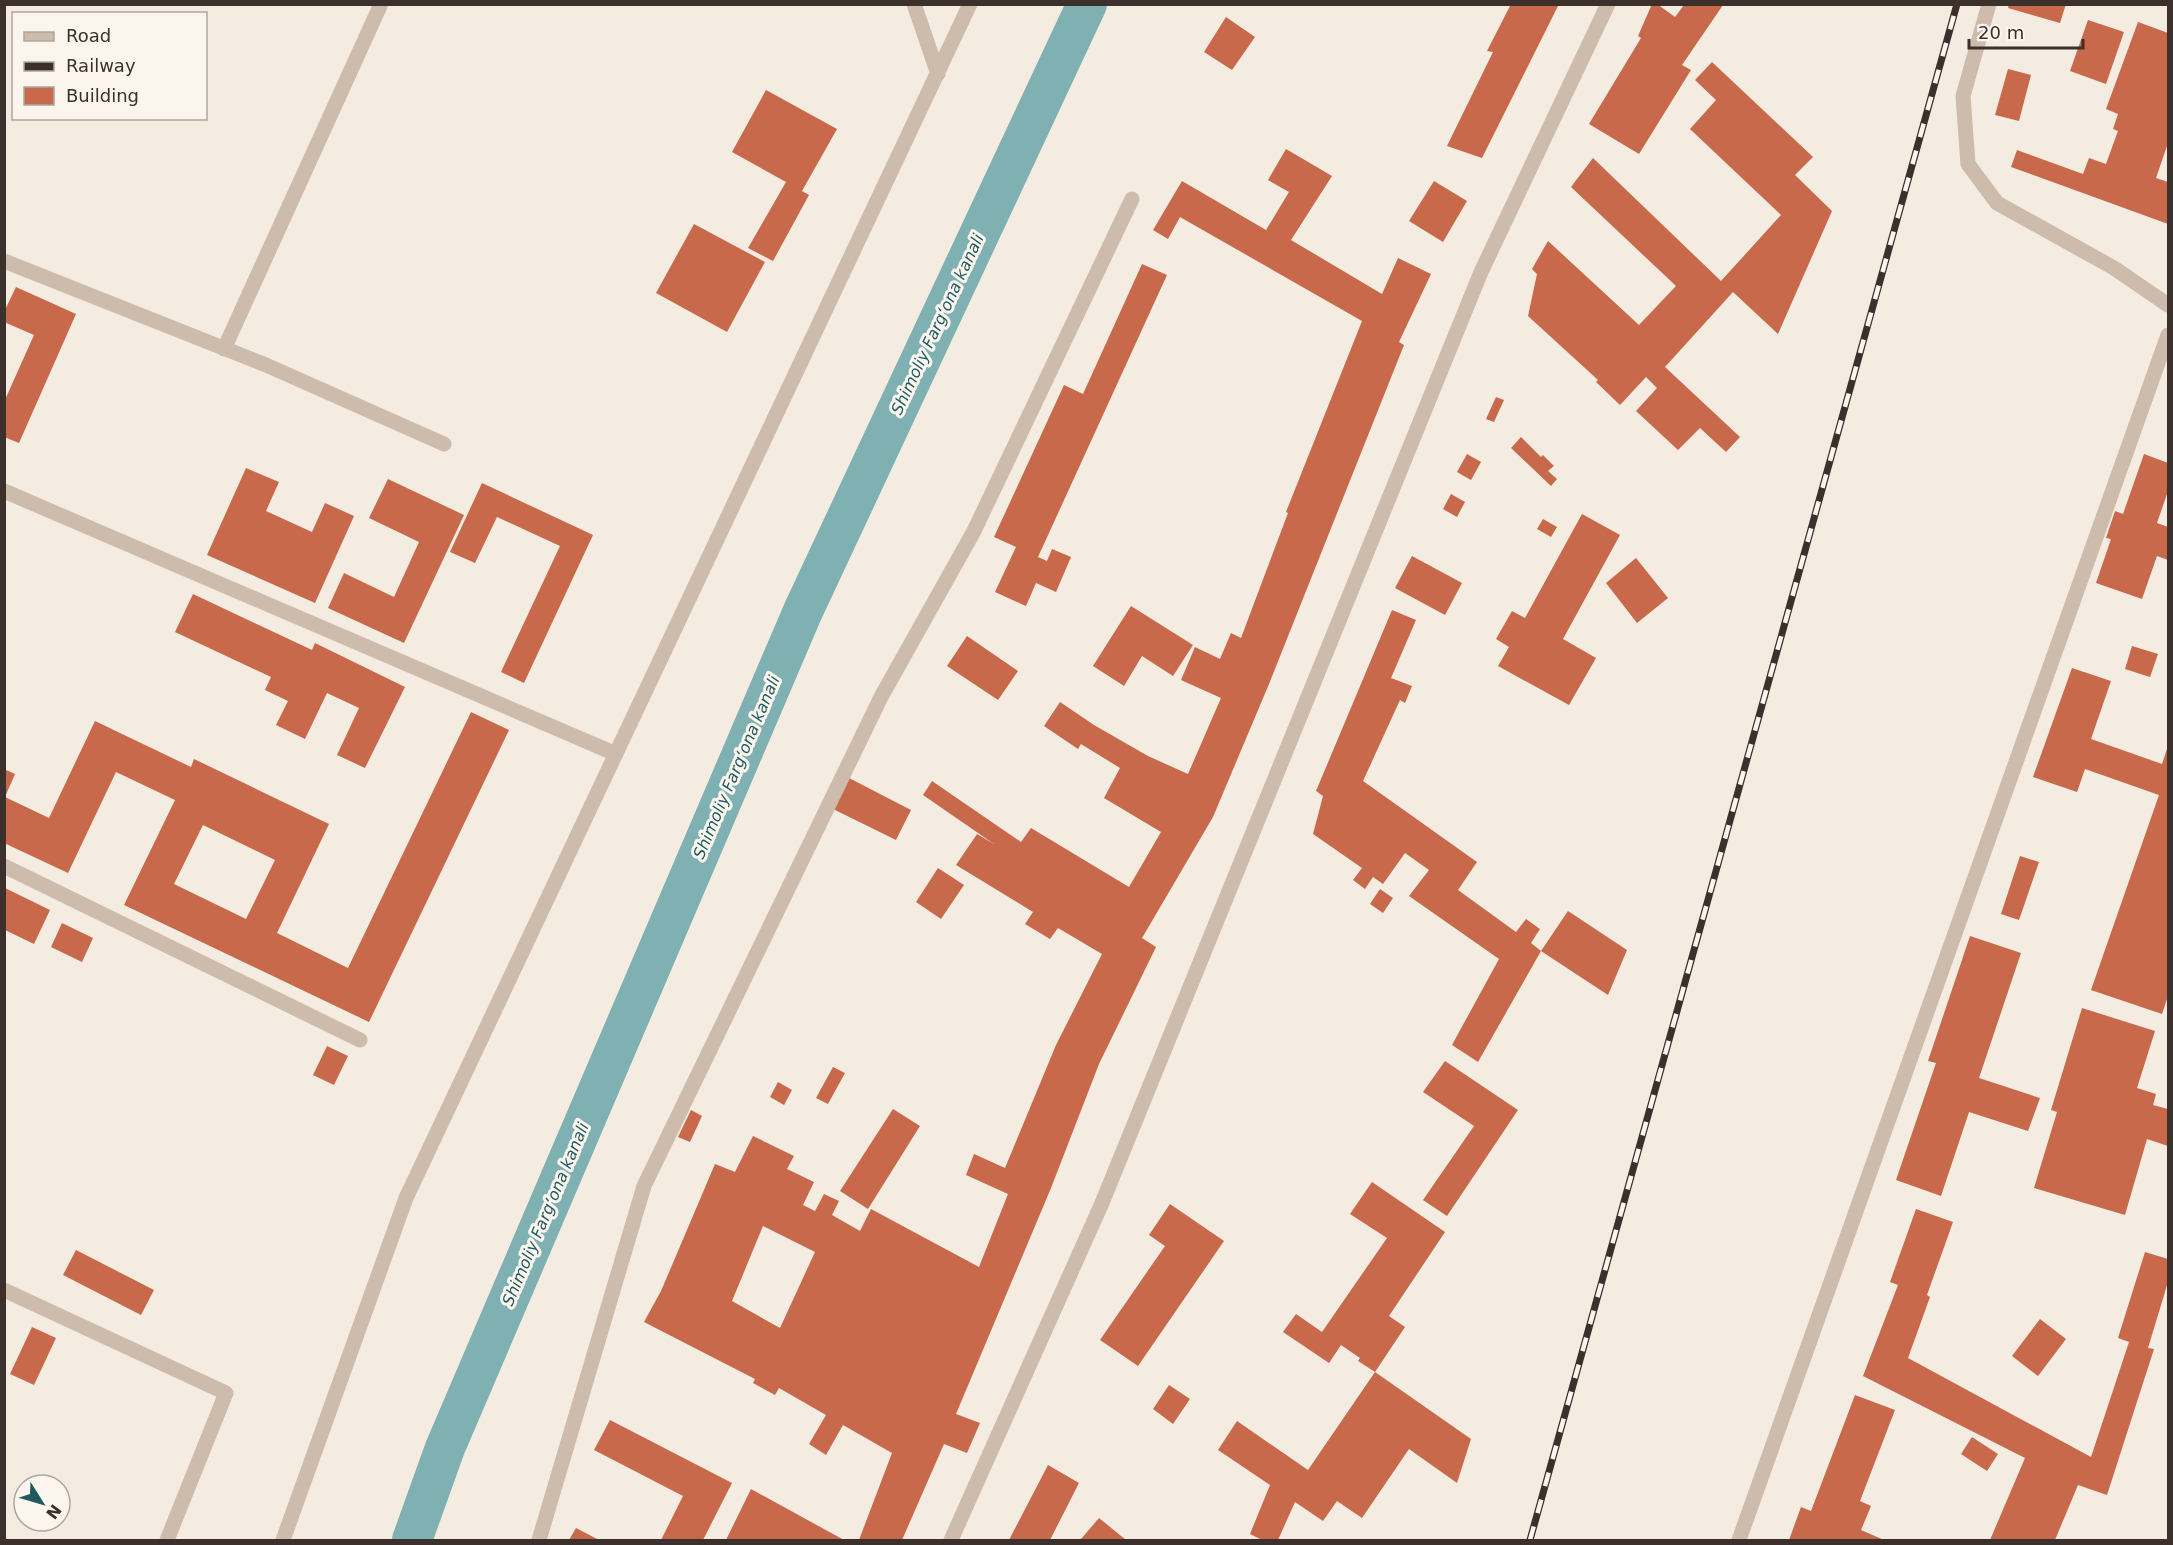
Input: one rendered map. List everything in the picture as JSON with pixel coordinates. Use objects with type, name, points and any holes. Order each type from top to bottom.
[{"type":"street","points":[[224,349],[381,4]]},
{"type":"street","points":[[914,4],[938,74]]},
{"type":"street","points":[[283,1540],[406,1198],[970,4]]},
{"type":"street","points":[[951,1540],[1102,1203],[1481,272],[1608,4]]},
{"type":"street","points":[[1989,4],[1963,96],[1968,164],[1997,202],[2114,268],[2169,305]]},
{"type":"street","points":[[539,1540],[644,1186],[881,697],[974,531],[1132,199]]},
{"type":"street","points":[[4,261],[266,365],[444,444]]},
{"type":"street","points":[[1739,1540],[2169,335]]},
{"type":"street","points":[[4,490],[616,754]]},
{"type":"street","points":[[4,866],[360,1040]]},
{"type":"street","points":[[4,1290],[226,1394],[167,1540]]},
{"type":"building","points":[[1511,4],[1559,4],[1482,158],[1447,146],[1493,52],[1487,51]]},
{"type":"building","points":[[1652,4],[1657,4],[1675,17],[1684,5],[1723,5],[1682,65],[1691,70],[1639,154],[1589,124],[1641,38],[1638,36]]},
{"type":"building","points":[[2009,4],[2066,4],[2060,23],[2008,8]]},
{"type":"building","points":[[1226,17],[1255,37],[1232,70],[1204,52]]},
{"type":"building","points":[[2088,20],[2124,32],[2106,84],[2070,71]]},
{"type":"building","points":[[2138,22],[2168,33],[2168,143],[2156,178],[2168,182],[2168,224],[2011,167],[2017,150],[2083,174],[2089,158],[2106,164],[2118,131],[2113,129],[2118,114],[2106,109]]},
{"type":"building","points":[[1712,62],[1813,157],[1795,175],[1832,211],[1778,334],[1733,292],[1665,367],[1740,437],[1726,452],[1700,428],[1678,450],[1636,411],[1657,388],[1646,377],[1620,405],[1596,382],[1598,380],[1528,316],[1537,274],[1532,269],[1548,241],[1639,325],[1676,286],[1571,187],[1593,158],[1721,281],[1781,215],[1690,129],[1716,100],[1695,80]]},
{"type":"building","points":[[2008,69],[2031,75],[2019,121],[1995,115]]},
{"type":"building","points":[[766,90],[837,129],[802,191],[809,195],[773,261],[748,248],[786,182],[732,152]]},
{"type":"building","points":[[1286,149],[1332,176],[1291,240],[1382,294],[1398,258],[1431,274],[1399,342],[1404,345],[1269,684],[1213,817],[1142,938],[1156,947],[1099,1064],[1051,1188],[956,1414],[980,1423],[967,1453],[944,1444],[902,1540],[859,1540],[892,1453],[843,1425],[826,1455],[809,1444],[826,1415],[779,1388],[775,1395],[753,1383],[755,1379],[644,1322],[661,1291],[715,1164],[735,1172],[753,1136],[794,1156],[787,1169],[814,1182],[803,1205],[815,1211],[824,1194],[839,1201],[832,1215],[860,1231],[871,1209],[979,1267],[1008,1194],[966,1175],[974,1154],[1005,1168],[1056,1045],[1102,954],[1058,928],[1050,939],[1025,924],[1033,912],[956,865],[977,834],[994,844],[923,795],[932,781],[1021,842],[1031,828],[1129,887],[1161,832],[1104,798],[1120,768],[1081,744],[1078,749],[1044,726],[1060,702],[1094,725],[1148,756],[1188,774],[1221,698],[1181,680],[1195,647],[1220,659],[1231,633],[1241,638],[1288,513],[1286,512],[1362,321],[1180,217],[1168,239],[1153,230],[1182,181],[1266,230],[1289,192],[1268,180]],"holes":[[[763,1226],[815,1252],[780,1328],[732,1301]]]},
{"type":"building","points":[[1434,181],[1467,201],[1443,242],[1409,221]]},
{"type":"building","points":[[694,224],[765,262],[727,332],[656,293]]},
{"type":"building","points":[[1142,264],[1167,275],[1038,557],[1047,561],[1052,549],[1071,557],[1056,592],[1036,583],[1026,606],[995,592],[1016,547],[994,537],[1064,385],[1083,394]]},
{"type":"building","points":[[16,287],[76,314],[19,443],[4,437],[4,402],[34,335],[4,322],[4,312]]},
{"type":"building","points":[[1496,397],[1504,400],[1494,422],[1486,419]]},
{"type":"building","points":[[1521,437],[1541,457],[1543,455],[1554,466],[1548,471],[1557,479],[1551,486],[1511,448]]},
{"type":"building","points":[[1467,454],[1481,462],[1471,480],[1457,472]]},
{"type":"building","points":[[2144,454],[2168,463],[2168,491],[2157,523],[2168,527],[2168,560],[2157,556],[2142,599],[2096,583],[2111,539],[2106,538],[2115,511],[2123,514]]},
{"type":"building","points":[[246,468],[279,482],[266,511],[312,532],[325,503],[354,516],[315,603],[207,555]]},
{"type":"building","points":[[388,479],[464,515],[404,643],[328,608],[344,573],[394,597],[419,542],[369,518]]},
{"type":"building","points":[[482,483],[593,535],[524,683],[501,672],[560,546],[497,517],[475,563],[450,552]]},
{"type":"building","points":[[1451,494],[1465,502],[1457,517],[1443,509]]},
{"type":"building","points":[[1582,514],[1620,535],[1563,639],[1596,658],[1569,705],[1498,666],[1509,647],[1496,639],[1512,611],[1525,618]]},
{"type":"building","points":[[1543,519],[1557,527],[1551,537],[1537,529]]},
{"type":"building","points":[[1412,556],[1462,583],[1445,615],[1395,588]]},
{"type":"building","points":[[1636,558],[1668,598],[1637,623],[1606,583]]},
{"type":"building","points":[[193,594],[312,650],[315,643],[405,687],[365,768],[337,755],[359,708],[327,693],[305,739],[276,725],[288,701],[265,690],[271,677],[175,632]]},
{"type":"building","points":[[1131,606],[1193,645],[1173,676],[1142,656],[1124,686],[1093,666]]},
{"type":"building","points":[[1392,610],[1416,620],[1391,678],[1412,686],[1405,703],[1400,700],[1363,781],[1477,862],[1458,890],[1516,932],[1526,919],[1540,929],[1531,943],[1541,951],[1478,1062],[1452,1045],[1499,959],[1409,896],[1429,870],[1405,853],[1383,884],[1373,877],[1365,889],[1353,880],[1362,868],[1313,834],[1323,796],[1316,791]]},
{"type":"building","points":[[967,636],[1018,671],[998,700],[947,666]]},
{"type":"building","points":[[2132,646],[2158,654],[2150,677],[2125,669]]},
{"type":"building","points":[[2072,668],[2111,681],[2091,739],[2162,764],[2168,746],[2168,996],[2162,1014],[2091,990],[2159,795],[2085,769],[2077,792],[2033,777]]},
{"type":"building","points":[[471,712],[509,730],[369,1022],[124,905],[175,800],[116,772],[68,873],[4,843],[4,769],[15,774],[5,797],[49,818],[95,721],[191,767],[194,759],[329,824],[277,933],[348,968]],"holes":[[[203,825],[275,860],[246,919],[174,884]]]},
{"type":"building","points":[[849,778],[911,810],[896,840],[833,809]]},
{"type":"building","points":[[2020,856],[2039,862],[2019,920],[2001,914]]},
{"type":"building","points":[[938,868],[964,885],[941,919],[916,902]]},
{"type":"building","points":[[5,888],[50,910],[34,944],[5,930]]},
{"type":"building","points":[[1380,889],[1393,898],[1383,913],[1370,904]]},
{"type":"building","points":[[1568,911],[1627,950],[1608,995],[1541,951]]},
{"type":"building","points":[[62,923],[93,938],[82,962],[51,947]]},
{"type":"building","points":[[1970,936],[2021,953],[1979,1078],[2040,1098],[2028,1131],[1969,1112],[1941,1196],[1896,1180],[1936,1063],[1928,1061]]},
{"type":"building","points":[[2082,1008],[2155,1031],[2137,1088],[2156,1094],[2153,1105],[2168,1109],[2168,1146],[2147,1139],[2125,1215],[2034,1188],[2057,1112],[2051,1110]]},
{"type":"building","points":[[327,1046],[348,1056],[334,1085],[313,1075]]},
{"type":"building","points":[[1445,1061],[1518,1110],[1447,1216],[1423,1200],[1474,1126],[1423,1092]]},
{"type":"building","points":[[833,1067],[845,1073],[828,1104],[816,1098]]},
{"type":"building","points":[[778,1082],[792,1090],[784,1105],[770,1097]]},
{"type":"building","points":[[893,1109],[920,1126],[868,1209],[840,1191]]},
{"type":"building","points":[[691,1110],[702,1116],[690,1142],[678,1137]]},
{"type":"building","points":[[1372,1182],[1445,1232],[1389,1316],[1405,1327],[1375,1372],[1358,1361],[1360,1358],[1341,1345],[1329,1363],[1283,1332],[1296,1314],[1322,1332],[1387,1238],[1350,1214]]},
{"type":"building","points":[[1170,1204],[1224,1241],[1138,1366],[1100,1340],[1165,1246],[1149,1235]]},
{"type":"building","points":[[1916,1209],[1953,1222],[1908,1358],[2091,1457],[2129,1342],[2118,1338],[2145,1252],[2168,1259],[2168,1282],[2148,1348],[2154,1349],[2107,1495],[2078,1485],[2055,1540],[1990,1540],[2025,1458],[1863,1376],[1898,1285],[1890,1282]]},
{"type":"building","points":[[76,1250],[154,1290],[141,1315],[63,1275]]},
{"type":"building","points":[[2040,1319],[2066,1339],[2038,1376],[2012,1356]]},
{"type":"building","points":[[32,1327],[56,1338],[34,1385],[10,1374]]},
{"type":"building","points":[[1375,1372],[1471,1439],[1457,1483],[1409,1449],[1362,1518],[1337,1501],[1323,1521],[1295,1502],[1278,1540],[1262,1540],[1250,1534],[1270,1485],[1218,1450],[1237,1421],[1308,1470]]},
{"type":"building","points":[[1169,1385],[1190,1399],[1173,1424],[1153,1409]]},
{"type":"building","points":[[1855,1395],[1895,1410],[1860,1501],[1871,1506],[1861,1530],[1884,1540],[1789,1540],[1801,1507],[1811,1511]]},
{"type":"building","points":[[610,1420],[732,1483],[703,1540],[661,1540],[683,1496],[594,1450]]},
{"type":"building","points":[[1972,1437],[1998,1454],[1987,1471],[1961,1454]]},
{"type":"building","points":[[1048,1465],[1079,1483],[1050,1540],[1009,1540]]},
{"type":"building","points":[[751,1489],[844,1540],[726,1540]]},
{"type":"building","points":[[1099,1518],[1126,1540],[1081,1539]]},
{"type":"building","points":[[576,1528],[599,1540],[569,1540]]},
{"type":"waterway","name":"Shimoliy Fargʻona kanali","points":[[412,1540],[445,1448],[803,611],[1087,4]]},
{"type":"railway","points":[[1530,1540],[1957,4]]}]
